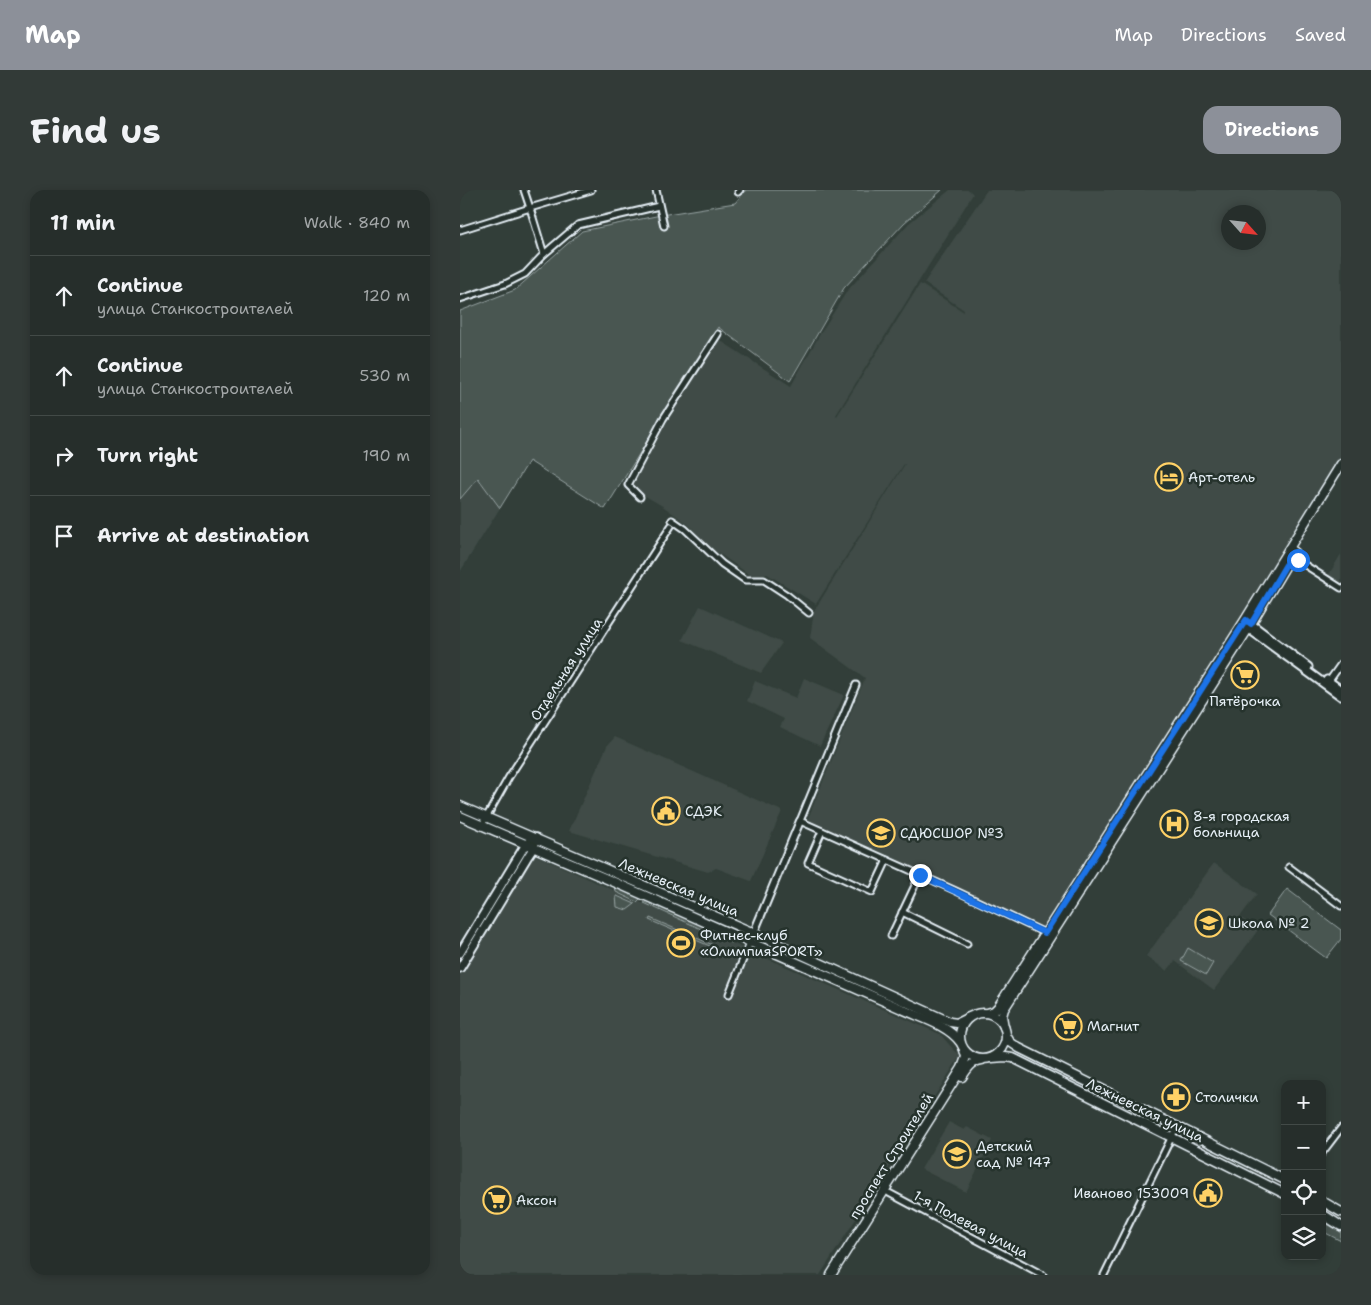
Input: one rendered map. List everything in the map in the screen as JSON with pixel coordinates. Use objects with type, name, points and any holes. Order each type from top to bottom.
[{"type":"main road","points":[[1341,464],[1247,624],[1004,1009],[1002,1016],[1005,1044],[1002,1049],[992,1058],[982,1060],[973,1057],[962,1046],[961,1028],[968,1017],[992,1012],[997,1009],[1045,933],[1247,624],[1291,556],[1341,473]]},
{"type":"main road","points":[[1247,624],[1339,692]]},
{"type":"main road","name":"Лежневская улица","points":[[460,806],[754,933],[950,1022],[957,1023],[968,1017]]},
{"type":"main road","name":"Лежневская улица","points":[[460,816],[947,1029],[954,1034],[962,1046]]},
{"type":"main road","points":[[460,953],[536,838]]},
{"type":"main road","points":[[460,968],[530,845]]},
{"type":"main road","points":[[986,1012],[998,1019],[1005,1031]]},
{"type":"main road","name":"Лежневская улица","points":[[1005,1031],[1010,1042],[1019,1048],[1281,1178]]},
{"type":"main road","name":"проспект Строителей","points":[[837,1275],[962,1068],[966,1057],[962,1046]]},
{"type":"main road","name":"Лежневская улица","points":[[992,1058],[1013,1058],[1281,1192]]},
{"type":"main road","name":"проспект Строителей","points":[[831,1275],[968,1068],[976,1061],[982,1060]]},
{"type":"main road","points":[[1326,1203],[1341,1212]]},
{"type":"main road","points":[[1324,1215],[1341,1226]]},
{"type":"street","points":[[524,190],[544,254]]},
{"type":"street","points":[[460,230],[591,190]]},
{"type":"street","points":[[656,190],[664,226]]},
{"type":"street","points":[[460,299],[505,284],[525,274],[544,254],[578,225],[659,206]]},
{"type":"street","points":[[640,497],[628,485],[663,420],[718,334]]},
{"type":"street","name":"Отдельная улица","points":[[482,825],[509,777],[672,523],[686,529],[722,564],[745,580],[764,580],[788,595],[809,613]]},
{"type":"street","points":[[1291,556],[1341,588]]},
{"type":"street","points":[[1327,683],[1341,664]]},
{"type":"street","points":[[729,994],[856,685]]},
{"type":"street","points":[[800,821],[1045,933]]},
{"type":"street","points":[[822,831],[808,863],[872,892],[887,860]]},
{"type":"street","points":[[1289,867],[1341,906]]},
{"type":"street","points":[[891,936],[920,875]]},
{"type":"street","points":[[902,912],[967,944]]},
{"type":"street","points":[[1104,1275],[1177,1126]]},
{"type":"street","points":[[1326,1148],[1341,1128]]},
{"type":"street","name":"1-я Полевая улица","points":[[887,1192],[1043,1275]]},
{"type":"shaded area","points":[[746,190],[942,190],[904,223],[844,288],[790,381],[718,327],[605,509],[529,461],[500,508],[478,478],[460,499],[460,311],[515,290],[582,231],[661,215],[735,203]]},
{"type":"shaded area","points":[[950,190],[969,190],[973,194],[837,416],[920,284],[964,312],[964,310],[924,283],[987,190],[1341,190],[1341,458],[1043,931],[806,823],[865,678],[810,638],[814,611],[905,464],[816,604],[767,574],[754,578],[707,545],[689,525],[641,493],[632,481],[718,339],[791,386],[847,291],[909,223]]},
{"type":"shaded area","points":[[478,478],[500,508],[460,572],[460,499]]},
{"type":"shaded area","points":[[1341,554],[1341,592],[1325,581]]},
{"type":"shaded area","points":[[700,606],[782,643],[761,673],[682,640]]},
{"type":"shaded area","points":[[804,678],[844,695],[820,746],[780,727],[784,719],[747,701],[755,681],[796,698]]},
{"type":"shaded area","points":[[615,737],[782,811],[751,881],[716,868],[708,872],[569,831],[607,746]]},
{"type":"shaded area","points":[[533,854],[940,1034],[961,1055],[820,1275],[460,1274],[460,969]]},
{"type":"shaded area","name":"Школа № 2","points":[[1214,863],[1257,894],[1240,917],[1258,930],[1214,990],[1175,961],[1167,971],[1146,956]]},
{"type":"shaded area","points":[[615,887],[641,898],[637,902],[616,892]]},
{"type":"shaded area","points":[[1287,889],[1341,930],[1341,939],[1326,958],[1268,915]]},
{"type":"shaded area","points":[[616,896],[635,904],[627,910],[617,907]]},
{"type":"shaded area","points":[[647,901],[735,939],[732,943],[644,903]]},
{"type":"shaded area","points":[[650,918],[713,945],[712,947],[649,920]]},
{"type":"shaded area","points":[[1188,948],[1213,963],[1206,975],[1181,961]]},
{"type":"shaded area","name":"Детский сад № 147","points":[[949,1122],[964,1130],[967,1127],[992,1140],[966,1192],[921,1169]]},
{"type":"shaded area","points":[[1326,1223],[1341,1232],[1341,1241],[1326,1233]]},
{"type":"place","name":"Арт-отель","points":[[1169,477]]},
{"type":"place","name":"Пятёрочка","points":[[1245,675]]},
{"type":"place","name":"СДЭК","points":[[666,811]]},
{"type":"place","name":"8-я городская больница","points":[[1174,824]]},
{"type":"place","name":"СДЮСШОР №3","points":[[881,833]]},
{"type":"place","name":"Школа № 2","points":[[1209,923]]},
{"type":"place","name":"Фитнес-клуб «ОлимпияSPORT»","points":[[681,943]]},
{"type":"place","name":"Магнит","points":[[1068,1026]]},
{"type":"place","name":"Столички","points":[[1176,1097]]},
{"type":"place","name":"Детский сад № 147","points":[[957,1154]]},
{"type":"place","name":"Иваново 153009","points":[[1208,1193]]},
{"type":"place","name":"Аксон","points":[[497,1200]]},
{"type":"route","points":[[920,875],[1045,933],[1246,620],[1251,624],[1291,556],[1298,560]]}]
